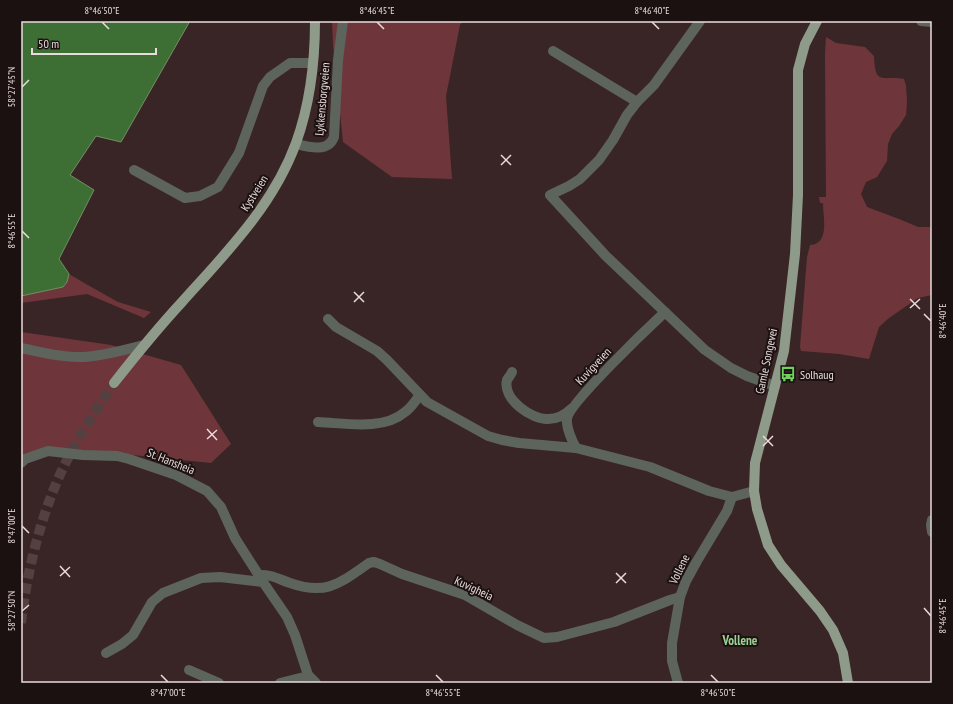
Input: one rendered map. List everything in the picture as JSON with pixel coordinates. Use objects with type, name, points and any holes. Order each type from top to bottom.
[{"type":"main road","name":"Kystveien","points":[[114,383],[159,327],[228,252],[251,224],[278,180],[296,144],[309,93],[313,63],[315,21]]},
{"type":"main road","name":"Gamle Songevei","points":[[817,21],[805,44],[798,70],[798,195],[795,254],[784,351],[755,463],[754,491],[757,509],[768,545],[781,565],[820,611],[833,630],[844,653],[848,683]]},
{"type":"street","name":"Lykkensborgveien","points":[[296,144],[313,147],[325,147],[332,142],[334,137],[338,60],[343,21]]},
{"type":"street","points":[[700,21],[654,85],[637,102],[627,115],[613,140],[595,164],[580,179],[550,195],[605,255],[705,350],[717,359],[747,376],[775,386]]},
{"type":"street","points":[[921,21],[932,22]]},
{"type":"street","points":[[553,51],[637,102]]},
{"type":"street","points":[[134,170],[185,198],[200,196],[218,187],[239,153],[263,86],[270,77],[290,63],[313,63]]},
{"type":"street","name":"Kuvigveien","points":[[512,372],[507,381],[508,392],[520,408],[538,418],[558,418],[571,409],[603,374],[665,312]]},
{"type":"street","points":[[328,319],[336,327],[377,351],[420,395],[434,406],[459,418],[488,436],[520,443],[576,448],[650,467],[709,491],[732,497],[754,491]]},
{"type":"street","points":[[21,348],[58,355],[83,357],[144,345]]},
{"type":"street","points":[[318,422],[377,424],[388,422],[407,411],[420,395]]},
{"type":"street","points":[[571,409],[567,418],[571,439],[576,448]]},
{"type":"street","name":"St. Hansheia","points":[[21,463],[25,459],[48,451],[117,456],[176,476],[207,491],[221,507],[235,538],[260,579],[287,616],[308,675],[316,683]]},
{"type":"street","name":"Vollene","points":[[678,683],[672,661],[672,643],[680,597],[686,581],[727,511],[732,497]]},
{"type":"street","points":[[932,520],[930,525],[932,532]]},
{"type":"street","name":"Kuvigheia","points":[[260,579],[269,574],[304,587],[323,588],[332,586],[344,580],[370,563],[374,562],[402,574],[465,596],[544,638],[614,622],[680,597]]},
{"type":"street","points":[[106,653],[122,644],[133,635],[152,602],[163,593],[201,578],[220,577],[260,579]]},
{"type":"street","points":[[189,670],[219,683]]},
{"type":"street","points":[[280,683],[308,675]]},
{"type":"shaded area","points":[[21,21],[190,21],[121,142],[96,136],[70,175],[94,190],[59,259],[69,274],[67,282],[63,287],[21,296]]},
{"type":"shaded area","points":[[332,21],[463,21],[460,25],[446,96],[452,179],[392,177],[343,142]]},
{"type":"shaded area","points":[[826,37],[836,43],[865,47],[874,56],[878,76],[882,78],[904,79],[907,101],[906,115],[892,134],[888,144],[887,161],[877,177],[866,182],[861,194],[867,207],[918,227],[932,227],[932,295],[918,298],[889,318],[879,327],[869,359],[839,354],[801,351],[800,347],[807,257],[810,245],[820,240],[824,229],[823,203],[820,203],[819,197],[826,197]]},
{"type":"shaded area","points":[[69,274],[118,302],[151,312],[144,318],[87,294],[21,303],[21,296],[63,287],[67,282]]},
{"type":"shaded area","points":[[21,332],[111,345],[181,365],[231,444],[211,463],[113,453],[27,455],[21,458]]},
{"type":"tunnel","points":[[21,623],[27,582],[37,541],[57,481],[71,452],[89,421],[114,383]]},
{"type":"place","name":"Solhaug","points":[[788,374]]},
{"type":"district","name":"Vollene","points":[[740,640]]}]
